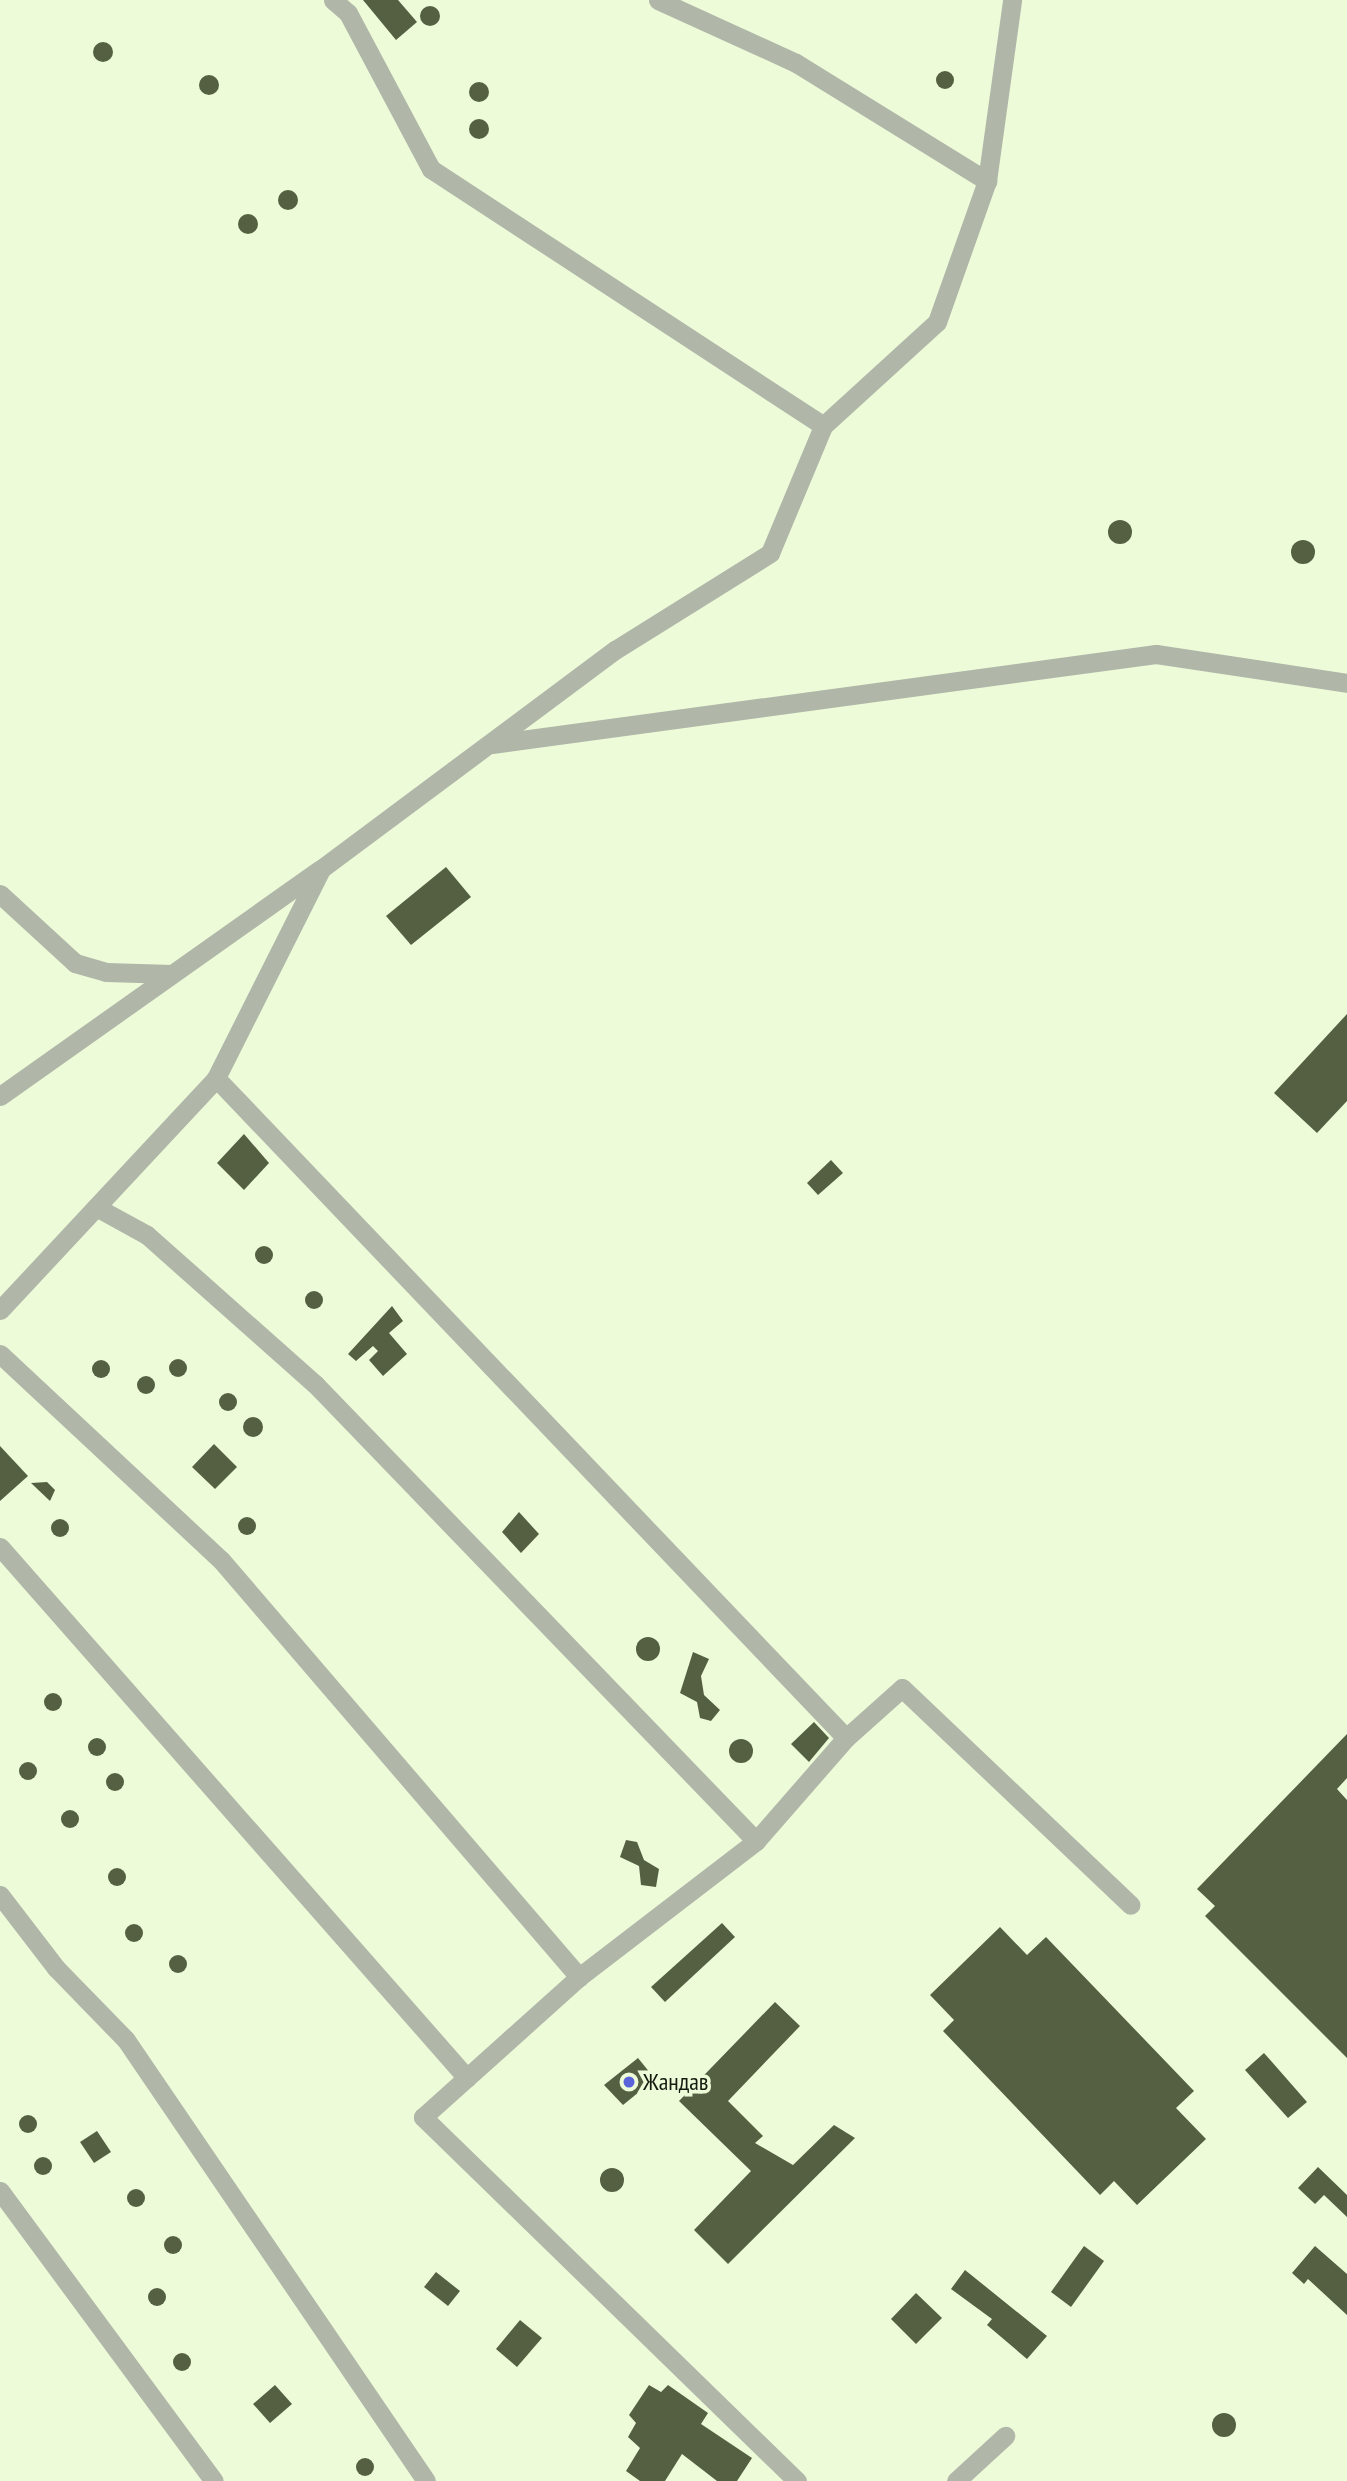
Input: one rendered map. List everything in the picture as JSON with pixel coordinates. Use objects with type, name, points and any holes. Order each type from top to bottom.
[{"type":"street","points":[[333,0],[348,13],[431,169],[823,426]]},
{"type":"street","points":[[658,0],[796,63],[987,180]]},
{"type":"street","points":[[0,1096],[321,869],[615,650],[770,553],[823,426],[937,322],[987,180],[1012,0]]},
{"type":"street","points":[[488,744],[1156,654],[1347,683]]},
{"type":"street","points":[[0,1310],[216,1078],[321,869]]},
{"type":"street","points":[[0,894],[75,963],[106,972],[172,974]]},
{"type":"street","points":[[216,1078],[846,1738]]},
{"type":"street","points":[[96,1207],[147,1235],[315,1384],[757,1841]]},
{"type":"street","points":[[0,1354],[221,1560],[579,1977]]},
{"type":"street","points":[[0,1547],[467,2078]]},
{"type":"street","points":[[797,2481],[423,2117],[579,1977],[757,1841],[846,1738],[902,1688],[1131,1905]]},
{"type":"street","points":[[0,1895],[56,1968],[126,2040],[426,2481]]},
{"type":"street","points":[[0,2191],[214,2481]]},
{"type":"street","points":[[956,2481],[1005,2436]]},
{"type":"building","points":[[363,0],[398,0],[417,22],[396,40]]},
{"type":"building","points":[[426,6],[434,6],[440,16],[434,26],[426,26],[420,20],[420,12]]},
{"type":"building","points":[[103,42],[110,45],[113,52],[110,59],[103,62],[96,59],[93,52],[96,45]]},
{"type":"building","points":[[945,71],[951,74],[954,80],[951,86],[945,89],[939,86],[936,80],[939,74]]},
{"type":"building","points":[[209,75],[216,78],[219,85],[216,92],[209,95],[202,92],[199,85],[202,78]]},
{"type":"building","points":[[479,82],[486,85],[489,92],[486,99],[479,102],[472,99],[469,92],[472,85]]},
{"type":"building","points":[[479,119],[486,122],[489,129],[486,136],[479,139],[472,136],[469,129],[472,122]]},
{"type":"building","points":[[288,190],[295,193],[298,200],[295,207],[288,210],[281,207],[278,200],[281,193]]},
{"type":"building","points":[[248,214],[255,217],[258,224],[255,231],[248,234],[241,231],[238,224],[241,217]]},
{"type":"building","points":[[1120,520],[1128,524],[1132,532],[1128,540],[1120,544],[1112,540],[1108,532],[1112,524]]},
{"type":"building","points":[[1303,540],[1311,544],[1315,552],[1311,560],[1303,564],[1295,560],[1291,552],[1295,544]]},
{"type":"building","points":[[446,867],[471,897],[411,945],[386,916]]},
{"type":"building","points":[[1347,1014],[1347,1101],[1317,1133],[1274,1093]]},
{"type":"building","points":[[244,1134],[269,1163],[244,1190],[217,1163]]},
{"type":"building","points":[[831,1160],[843,1173],[818,1195],[807,1183]]},
{"type":"building","points":[[264,1246],[270,1249],[273,1255],[270,1261],[264,1264],[258,1261],[255,1255],[258,1249]]},
{"type":"building","points":[[314,1291],[320,1294],[323,1300],[320,1306],[314,1309],[308,1306],[305,1300],[308,1294]]},
{"type":"building","points":[[392,1306],[403,1321],[389,1333],[407,1354],[383,1376],[369,1360],[378,1351],[373,1346],[356,1361],[348,1354]]},
{"type":"building","points":[[178,1359],[184,1362],[187,1368],[184,1374],[178,1377],[172,1374],[169,1368],[172,1362]]},
{"type":"building","points":[[101,1360],[107,1363],[110,1369],[107,1375],[101,1378],[95,1375],[92,1369],[95,1363]]},
{"type":"building","points":[[146,1376],[153,1378],[153,1392],[146,1394],[139,1392],[137,1385],[139,1378]]},
{"type":"building","points":[[224,1393],[232,1393],[237,1402],[235,1409],[224,1411],[219,1406],[219,1398]]},
{"type":"building","points":[[253,1417],[260,1420],[263,1427],[260,1434],[253,1437],[246,1434],[243,1427],[246,1420]]},
{"type":"building","points":[[214,1444],[237,1467],[215,1489],[192,1467]]},
{"type":"building","points":[[0,1446],[28,1476],[0,1501]]},
{"type":"building","points":[[47,1482],[55,1490],[50,1501],[31,1483]]},
{"type":"building","points":[[519,1512],[539,1534],[521,1553],[502,1532]]},
{"type":"building","points":[[247,1517],[253,1520],[256,1526],[253,1532],[247,1535],[241,1532],[238,1526],[241,1520]]},
{"type":"building","points":[[60,1519],[66,1522],[69,1528],[66,1534],[60,1537],[54,1534],[51,1528],[54,1522]]},
{"type":"building","points":[[648,1637],[656,1641],[660,1649],[656,1657],[648,1661],[640,1657],[636,1649],[640,1641]]},
{"type":"building","points":[[693,1652],[709,1659],[701,1676],[704,1695],[720,1710],[711,1721],[700,1718],[697,1702],[680,1693]]},
{"type":"building","points":[[53,1693],[59,1696],[62,1702],[59,1708],[53,1711],[47,1708],[44,1702],[47,1696]]},
{"type":"building","points":[[814,1722],[829,1738],[809,1762],[791,1744]]},
{"type":"building","points":[[1347,1734],[1347,1778],[1337,1789],[1347,1800],[1347,2058],[1205,1916],[1215,1906],[1197,1889]]},
{"type":"building","points":[[97,1738],[103,1741],[106,1747],[103,1753],[97,1756],[91,1753],[88,1747],[91,1741]]},
{"type":"building","points":[[741,1739],[749,1743],[753,1751],[749,1759],[741,1763],[733,1759],[729,1751],[733,1743]]},
{"type":"building","points":[[28,1762],[34,1765],[37,1771],[34,1777],[28,1780],[22,1777],[19,1771],[22,1765]]},
{"type":"building","points":[[115,1773],[121,1776],[124,1782],[121,1788],[115,1791],[109,1788],[106,1782],[109,1776]]},
{"type":"building","points":[[70,1810],[76,1813],[79,1819],[76,1825],[70,1828],[64,1825],[61,1819],[64,1813]]},
{"type":"building","points":[[626,1840],[637,1842],[644,1860],[659,1869],[656,1887],[641,1885],[639,1866],[620,1857]]},
{"type":"building","points":[[117,1868],[123,1871],[126,1877],[123,1883],[117,1886],[111,1883],[108,1877],[111,1871]]},
{"type":"building","points":[[722,1923],[735,1937],[665,2002],[651,1987]]},
{"type":"building","points":[[134,1924],[140,1927],[143,1933],[140,1939],[134,1942],[128,1939],[125,1933],[128,1927]]},
{"type":"building","points":[[1000,1927],[1027,1955],[1046,1937],[1194,2091],[1176,2108],[1206,2139],[1137,2205],[1114,2181],[1100,2195],[943,2031],[954,2020],[930,1995]]},
{"type":"building","points":[[178,1955],[184,1958],[187,1964],[184,1970],[178,1973],[172,1970],[169,1964],[172,1958]]},
{"type":"building","points":[[775,2002],[800,2026],[728,2101],[763,2136],[755,2143],[793,2165],[834,2125],[855,2138],[728,2264],[694,2230],[751,2171],[679,2101]]},
{"type":"building","points":[[1264,2053],[1307,2102],[1288,2118],[1245,2070]]},
{"type":"building","name":"Жандав","points":[[638,2058],[655,2079],[623,2105],[604,2085]]},
{"type":"building","points":[[28,2115],[34,2118],[37,2124],[34,2130],[28,2133],[22,2130],[19,2124],[22,2118]]},
{"type":"building","points":[[97,2131],[111,2152],[94,2163],[80,2142]]},
{"type":"building","points":[[43,2157],[49,2160],[52,2166],[49,2172],[43,2175],[37,2172],[34,2166],[37,2160]]},
{"type":"building","points":[[1318,2167],[1347,2195],[1347,2217],[1324,2195],[1315,2204],[1298,2188]]},
{"type":"building","points":[[612,2168],[620,2172],[624,2180],[620,2188],[612,2192],[604,2188],[600,2180],[604,2172]]},
{"type":"building","points":[[136,2189],[142,2192],[145,2198],[142,2204],[136,2207],[130,2204],[127,2198],[130,2192]]},
{"type":"building","points":[[173,2236],[179,2239],[182,2245],[179,2251],[173,2254],[167,2251],[164,2245],[167,2239]]},
{"type":"building","points":[[1084,2246],[1104,2261],[1071,2307],[1051,2292]]},
{"type":"building","points":[[1315,2246],[1347,2274],[1347,2315],[1308,2279],[1304,2284],[1292,2273]]},
{"type":"building","points":[[965,2270],[1047,2336],[1027,2359],[987,2325],[992,2319],[951,2289]]},
{"type":"building","points":[[436,2272],[460,2291],[448,2306],[424,2287]]},
{"type":"building","points":[[157,2288],[163,2291],[166,2297],[163,2303],[157,2306],[151,2303],[148,2297],[151,2291]]},
{"type":"building","points":[[916,2293],[942,2318],[916,2344],[891,2319]]},
{"type":"building","points":[[520,2320],[542,2338],[517,2367],[496,2349]]},
{"type":"building","points":[[182,2353],[188,2356],[191,2362],[188,2368],[182,2371],[176,2368],[173,2362],[176,2356]]},
{"type":"building","points":[[275,2385],[292,2404],[270,2423],[253,2404]]},
{"type":"building","points":[[649,2385],[661,2392],[668,2385],[708,2413],[701,2424],[752,2458],[737,2481],[717,2481],[682,2454],[665,2481],[640,2481],[626,2471],[640,2448],[628,2437],[636,2423],[629,2415]]},
{"type":"building","points":[[1224,2413],[1232,2417],[1236,2425],[1232,2433],[1224,2437],[1216,2433],[1212,2425],[1216,2417]]},
{"type":"building","points":[[365,2458],[371,2461],[374,2467],[371,2473],[365,2476],[359,2473],[356,2467],[359,2461]]},
{"type":"place","name":"Жандав","points":[[629,2082]]}]
